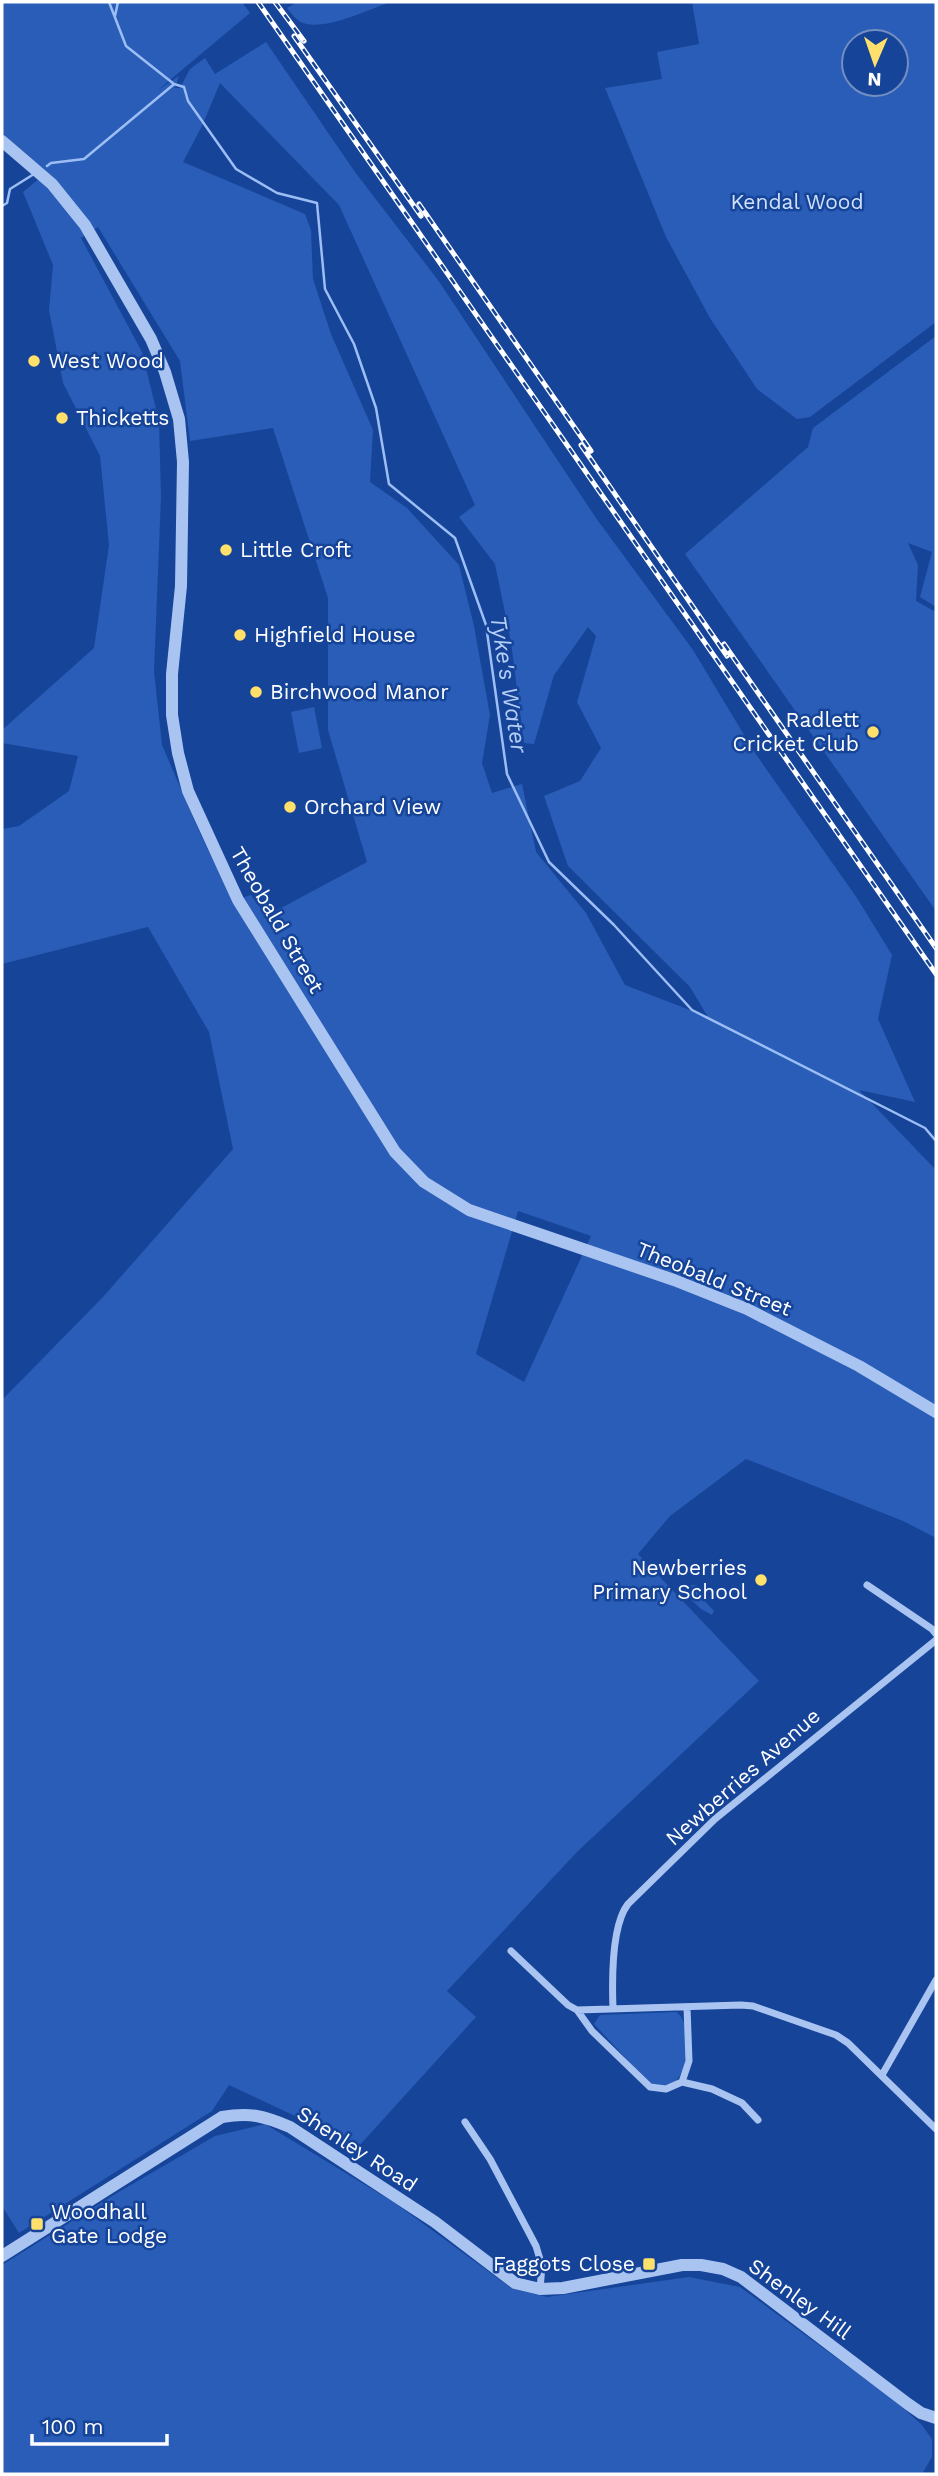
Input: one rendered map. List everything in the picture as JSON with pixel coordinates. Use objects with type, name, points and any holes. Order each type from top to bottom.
[{"type":"street","name":"Theobald Street","points":[[2,141],[52,184],[85,225],[151,339],[165,372],[179,419],[183,462],[181,586],[172,674],[172,715],[188,791],[238,900],[395,1152],[437,1193],[469,1210],[674,1280],[747,1309],[869,1372],[936,1412]]},
{"type":"street","points":[[867,1585],[936,1634]]},
{"type":"street","name":"Newberries Avenue","points":[[612,2009],[612,1966],[621,1916],[628,1904],[715,1819],[936,1640]]},
{"type":"street","points":[[511,1951],[568,2005],[577,2010],[592,2031],[650,2087],[666,2089],[682,2082],[712,2089],[742,2103],[758,2120]]},
{"type":"street","points":[[882,2075],[936,1980]]},
{"type":"street","points":[[577,2010],[753,2006],[787,2017],[836,2035],[848,2043],[936,2129]]},
{"type":"street","points":[[682,2082],[689,2060],[687,2007]]},
{"type":"street","name":"Shenley Road","points":[[2,2256],[222,2117],[244,2113],[266,2117],[290,2127],[435,2222],[515,2283],[540,2289]]},
{"type":"street","points":[[465,2122],[490,2159],[536,2246],[542,2266],[540,2289]]},
{"type":"street","name":"Shenley Hill","points":[[540,2289],[563,2288],[682,2265],[723,2269],[757,2287],[908,2404],[921,2413],[936,2418]]},
{"type":"green space","points":[[2,2],[242,2],[250,13],[158,90],[179,76],[175,88],[180,88],[190,69],[205,58],[215,74],[266,42],[355,172],[438,280],[596,518],[693,650],[755,753],[857,898],[892,955],[878,1019],[915,1102],[859,1090],[936,1170],[936,1538],[903,1521],[746,1459],[670,1516],[638,1554],[759,1681],[577,1852],[447,1991],[476,2017],[359,2146],[229,2085],[212,2111],[19,2233],[2,2206],[2,1400],[103,1297],[233,1149],[209,1032],[148,927],[2,964],[2,829],[19,826],[69,791],[78,756],[2,743],[2,730],[94,648],[109,545],[100,456],[63,383],[49,310],[53,265],[23,192],[47,172],[2,133]],"holes":[[[220,83],[339,205],[475,505],[459,517],[495,564],[511,642],[524,743],[534,744],[554,675],[588,627],[596,636],[577,702],[601,748],[580,781],[544,796],[568,866],[690,987],[708,1017],[625,985],[586,913],[536,852],[522,784],[492,793],[482,763],[490,715],[474,626],[459,565],[407,508],[370,482],[373,430],[331,334],[313,279],[311,230],[305,214],[183,162]],[[98,227],[180,361],[190,441],[273,428],[328,598],[328,730],[367,862],[266,916],[251,895],[233,901],[162,745],[154,671],[161,497],[159,421],[142,352],[81,238]],[[518,1211],[591,1236],[524,1382],[476,1354]]]},
{"type":"green space","points":[[297,2],[391,2],[335,22],[312,25],[301,22],[287,8]]},
{"type":"green space","name":"Kendal Wood","points":[[692,2],[936,2],[936,322],[810,417],[797,419],[757,389],[710,318],[666,237],[605,88],[662,79],[657,52],[699,44]]},
{"type":"green space","name":"Radlett Cricket Club","points":[[936,336],[936,607],[920,597],[932,552],[908,543],[918,565],[916,601],[936,612],[936,911],[685,554],[808,447],[813,428]]},
{"type":"green space","points":[[314,707],[322,748],[299,753],[291,712]]},
{"type":"green space","points":[[696,1585],[703,1591],[699,1595],[714,1611],[712,1615],[685,1594],[685,1590]]},
{"type":"green space","points":[[676,2012],[686,2031],[685,2061],[681,2074],[673,2084],[662,2087],[648,2082],[594,2024],[600,2015]]},
{"type":"green space","points":[[265,2124],[395,2203],[511,2288],[547,2297],[689,2277],[740,2287],[894,2400],[921,2424],[932,2439],[932,2457],[922,2474],[2,2474],[2,2265],[215,2136]]},
{"type":"waterway","name":"Tyke's Water","points":[[109,2],[126,46],[174,84],[184,87],[188,101],[236,169],[277,193],[317,203],[325,289],[354,344],[376,408],[389,484],[455,538],[486,625],[507,774],[549,862],[614,925],[692,1010],[925,1128],[936,1141]]},
{"type":"waterway","points":[[115,16],[118,2]]},
{"type":"waterway","points":[[47,166],[51,163],[84,159],[173,85]]},
{"type":"waterway","points":[[2,206],[7,203],[10,189],[34,174]]},
{"type":"railway","points":[[258,2],[936,974]]},
{"type":"railway","points":[[275,2],[304,41]]},
{"type":"railway","points":[[294,36],[421,216]]},
{"type":"railway","points":[[419,204],[591,451]]},
{"type":"railway","points":[[581,445],[727,656]]},
{"type":"railway","points":[[724,644],[936,948]]},
{"type":"place","name":"West Wood","points":[[34,361]]},
{"type":"place","name":"Thicketts","points":[[62,418]]},
{"type":"place","name":"Little Croft","points":[[226,550]]},
{"type":"place","name":"Highfield House","points":[[240,635]]},
{"type":"place","name":"Birchwood Manor","points":[[256,692]]},
{"type":"place","name":"Radlett Cricket Club","points":[[873,732]]},
{"type":"place","name":"Orchard View","points":[[290,807]]},
{"type":"place","name":"Newberries Primary School","points":[[761,1580]]},
{"type":"place","name":"Woodhall Gate Lodge","points":[[37,2224]]},
{"type":"place","name":"Faggots Close","points":[[649,2264]]}]
